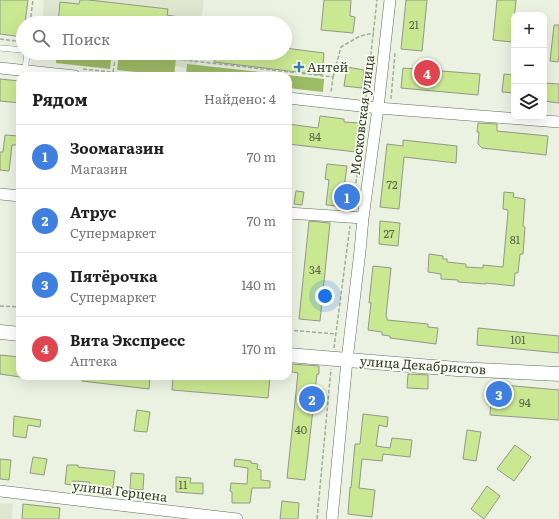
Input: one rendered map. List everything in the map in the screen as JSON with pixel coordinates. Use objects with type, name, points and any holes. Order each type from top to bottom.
[{"type":"street","name":"Московская улица","points":[[332,519],[360,251],[357,218],[378,108],[390,0]]},
{"type":"street","points":[[0,68],[35,72]]},
{"type":"street","points":[[292,98],[378,108],[559,122]]},
{"type":"street","points":[[0,194],[16,196]]},
{"type":"street","points":[[292,213],[357,218]]},
{"type":"street","points":[[0,332],[16,334]]},
{"type":"street","name":"улица Декабристов","points":[[292,355],[457,369],[559,374]]},
{"type":"street","name":"улица Герцена","points":[[0,491],[237,519]]},
{"type":"lane","points":[[0,48],[16,49]]},
{"type":"lane","points":[[25,71],[26,60]]},
{"type":"path","points":[[31,16],[33,0]]},
{"type":"path","points":[[366,99],[378,0]]},
{"type":"path","points":[[331,95],[333,77],[341,47],[360,36],[374,33]]},
{"type":"path","points":[[2,39],[16,41]]},
{"type":"path","points":[[113,72],[115,60]]},
{"type":"path","points":[[184,60],[289,72]]},
{"type":"path","points":[[292,72],[333,77]]},
{"type":"path","points":[[317,519],[332,358],[357,218],[364,114]]},
{"type":"path","points":[[0,306],[16,307]]},
{"type":"path","points":[[292,330],[336,334]]},
{"type":"shaded area","points":[[44,0],[204,0],[202,16],[43,16]]},
{"type":"shaded area","points":[[120,60],[197,60],[196,69]]},
{"type":"shaded area","points":[[0,503],[13,504],[12,519],[0,519]]},
{"type":"green space","points":[[56,60],[111,60],[110,69],[56,63]]},
{"type":"green space","points":[[118,60],[176,60],[174,72],[136,72],[117,70]]},
{"type":"green space","points":[[187,64],[260,72],[186,72]]},
{"type":"green space","points":[[292,75],[324,79],[323,92],[292,88]]},
{"type":"building","points":[[0,0],[28,0],[26,16],[16,16],[16,36],[0,34]]},
{"type":"building","points":[[80,0],[89,0],[168,9],[167,15],[173,16],[59,16],[60,2],[79,4]]},
{"type":"building","points":[[324,0],[351,0],[350,16],[355,17],[353,33],[321,30]]},
{"type":"building","points":[[406,0],[427,0],[422,51],[401,49]]},
{"type":"building","points":[[497,0],[516,0],[515,12],[511,12],[511,42],[493,40]]},
{"type":"building","points":[[554,25],[559,25],[558,62],[550,61]]},
{"type":"building","points":[[292,49],[324,53],[322,75],[214,62],[214,60],[292,60]]},
{"type":"building","points":[[347,67],[364,70],[362,88],[344,86]]},
{"type":"building","points":[[403,68],[480,74],[478,95],[401,88]]},
{"type":"building","points":[[504,74],[511,75],[511,93],[502,92]]},
{"type":"building","points":[[0,79],[16,81],[16,103],[0,101]]},
{"type":"building","points":[[547,83],[559,84],[559,103],[547,101]]},
{"type":"building","points":[[320,116],[344,119],[344,122],[359,123],[356,152],[292,144],[292,125],[318,128]]},
{"type":"building","points":[[478,123],[497,124],[497,131],[548,136],[546,155],[482,148],[478,144]]},
{"type":"building","points":[[5,135],[16,136],[16,145],[12,145],[9,171],[0,170],[0,152],[3,152]]},
{"type":"building","points":[[403,140],[457,146],[456,163],[404,157],[399,209],[380,207],[387,144],[403,146]]},
{"type":"building","points":[[327,164],[347,166],[343,195],[347,196],[346,207],[326,205],[329,180],[325,179]]},
{"type":"building","points":[[296,191],[304,192],[302,205],[294,204]]},
{"type":"building","points":[[504,192],[514,193],[513,197],[525,199],[523,254],[520,254],[518,273],[515,273],[514,286],[458,282],[458,280],[441,279],[441,274],[428,272],[429,254],[443,256],[443,259],[447,259],[447,262],[466,264],[466,267],[483,268],[483,265],[503,267],[508,212],[508,210],[503,209]]},
{"type":"building","points":[[309,221],[330,223],[320,321],[299,319]]},
{"type":"building","points":[[380,221],[400,223],[398,246],[379,244]]},
{"type":"building","points":[[373,266],[391,268],[386,316],[387,320],[428,324],[428,327],[438,328],[436,344],[390,338],[390,336],[382,335],[382,332],[368,330]]},
{"type":"building","points":[[478,328],[559,336],[559,353],[477,345]]},
{"type":"building","points":[[0,355],[16,357],[16,376],[0,374]]},
{"type":"building","points":[[292,364],[319,366],[305,480],[287,478],[298,373],[292,372]]},
{"type":"building","points":[[408,374],[428,375],[428,389],[407,388]]},
{"type":"building","points":[[82,380],[150,380],[149,389]]},
{"type":"building","points":[[173,380],[270,380],[268,398],[172,390]]},
{"type":"building","points":[[492,384],[559,390],[559,420],[490,415]]},
{"type":"building","points":[[137,410],[150,412],[147,432],[134,431]]},
{"type":"building","points":[[363,414],[388,417],[387,427],[379,425],[376,446],[390,448],[392,438],[412,440],[410,457],[383,454],[382,461],[362,459],[359,488],[375,490],[372,517],[348,514],[355,444],[360,444]]},
{"type":"building","points":[[14,416],[41,420],[40,427],[28,425],[26,438],[13,436]]},
{"type":"building","points":[[467,430],[481,432],[476,461],[463,459]]},
{"type":"building","points":[[515,445],[531,457],[514,481],[497,469]]},
{"type":"building","points":[[33,457],[47,459],[44,475],[30,473]]},
{"type":"building","points":[[0,459],[11,460],[9,480],[0,479]]},
{"type":"building","points":[[235,459],[251,461],[251,463],[258,464],[257,469],[261,470],[261,480],[270,481],[270,488],[252,488],[250,503],[232,503],[232,492],[230,491],[231,483],[247,484],[248,468],[234,466]]},
{"type":"building","points":[[67,465],[78,465],[78,467],[115,471],[113,488],[89,486],[90,482],[73,481],[73,485],[65,484]]},
{"type":"building","points":[[131,473],[144,474],[143,490],[130,489]]},
{"type":"building","points":[[176,477],[191,478],[190,483],[203,483],[203,494],[176,492]]},
{"type":"building","points":[[487,486],[500,496],[484,519],[471,509]]},
{"type":"building","points":[[282,501],[299,503],[298,519],[280,519]]},
{"type":"building","points":[[23,504],[60,508],[59,519],[22,519]]},
{"type":"place","name":"Антей","points":[[299,67]]},
{"type":"place","name":"Вита Экспресс","points":[[427,73]]},
{"type":"place","name":"Зоомагазин","points":[[347,197]]},
{"type":"place","name":"Пятёрочка","points":[[499,394]]},
{"type":"place","name":"Атрус","points":[[312,399]]}]
